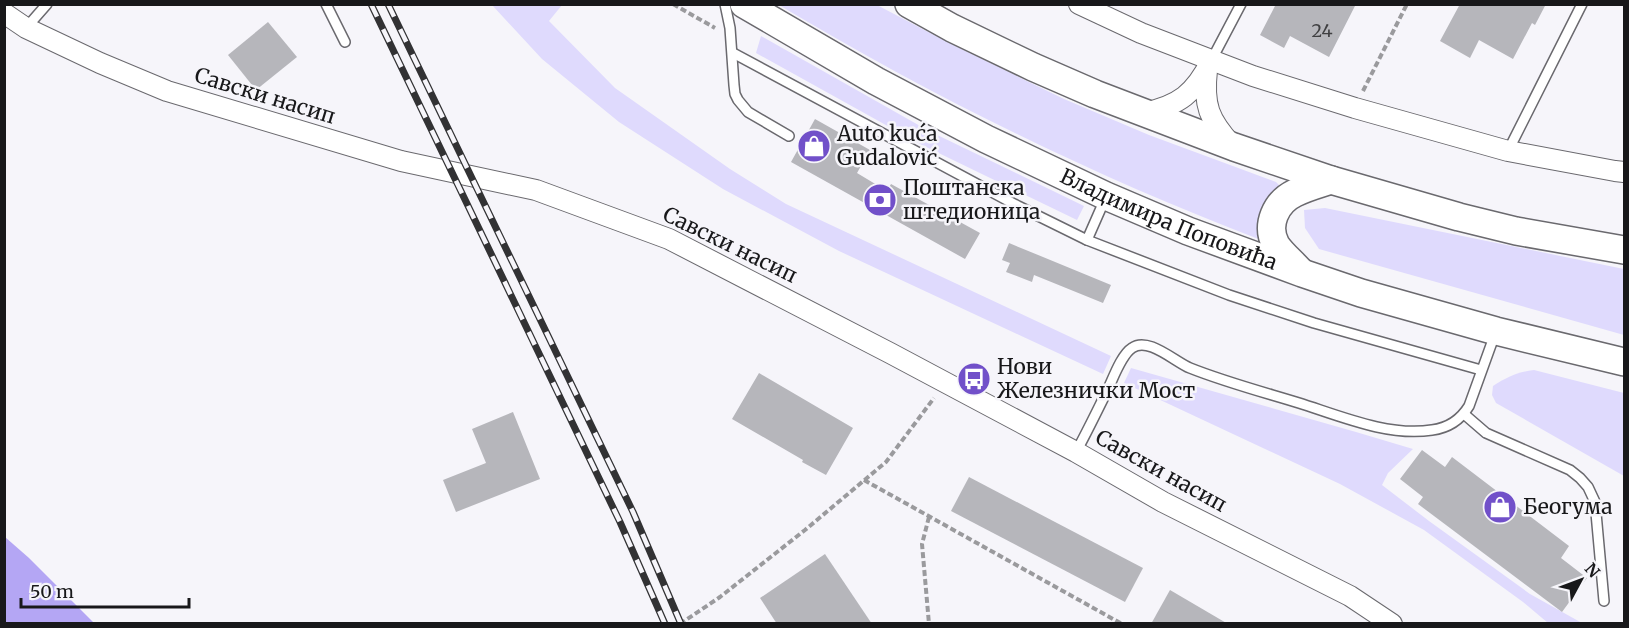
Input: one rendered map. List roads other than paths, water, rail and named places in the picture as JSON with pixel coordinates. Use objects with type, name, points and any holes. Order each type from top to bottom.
[{"type":"main road","name":"Владимира Поповића","points":[[744,4],[876,81],[986,139],[1106,196],[1188,231],[1371,296],[1496,331],[1624,362]]},
{"type":"main road","points":[[909,4],[1033,68],[1234,147],[1331,180],[1459,217],[1504,228],[1624,250]]},
{"type":"main road","points":[[1302,273],[1276,244],[1271,230],[1272,218],[1282,203],[1293,194],[1331,180]]},
{"type":"street","points":[[1079,4],[1209,66],[1253,76],[1355,108],[1508,151],[1624,172]]},
{"type":"street","name":"Савски насип","points":[[4,13],[26,28],[167,91],[401,161],[536,190],[669,239],[1076,452],[1163,502],[1350,596],[1392,624]]},
{"type":"street","points":[[1143,113],[1173,105],[1191,92],[1209,66]]},
{"type":"street","points":[[1209,66],[1205,89],[1208,107],[1218,129],[1234,147]]},
{"type":"lane","points":[[26,28],[47,4]]},
{"type":"lane","points":[[326,4],[345,42]]},
{"type":"lane","points":[[725,4],[731,37],[735,94],[748,112],[789,136]]},
{"type":"lane","points":[[1209,66],[1241,4]]},
{"type":"lane","points":[[1508,151],[1582,4]]},
{"type":"lane","points":[[732,53],[1018,206],[1087,240],[1250,302],[1314,323],[1481,370]]},
{"type":"lane","points":[[1087,240],[1106,196]]},
{"type":"lane","points":[[1076,452],[1122,362],[1132,347],[1138,345],[1145,344],[1154,347],[1190,368],[1276,396],[1391,430],[1411,432],[1440,429],[1464,414],[1496,331]]},
{"type":"lane","points":[[1464,414],[1486,433],[1570,470],[1588,487],[1594,502],[1604,601]]},
{"type":"railway","points":[[371,4],[620,522],[665,624]]},
{"type":"railway","points":[[388,4],[633,512],[681,624]]},
{"type":"place","name":"Auto kuća Gudalović","points":[[814,146]]},
{"type":"place","name":"Поштанска штедионица","points":[[880,200]]},
{"type":"place","name":"Нови Железнички Мост","points":[[974,379]]},
{"type":"place","name":"Беогума","points":[[1500,507]]}]
